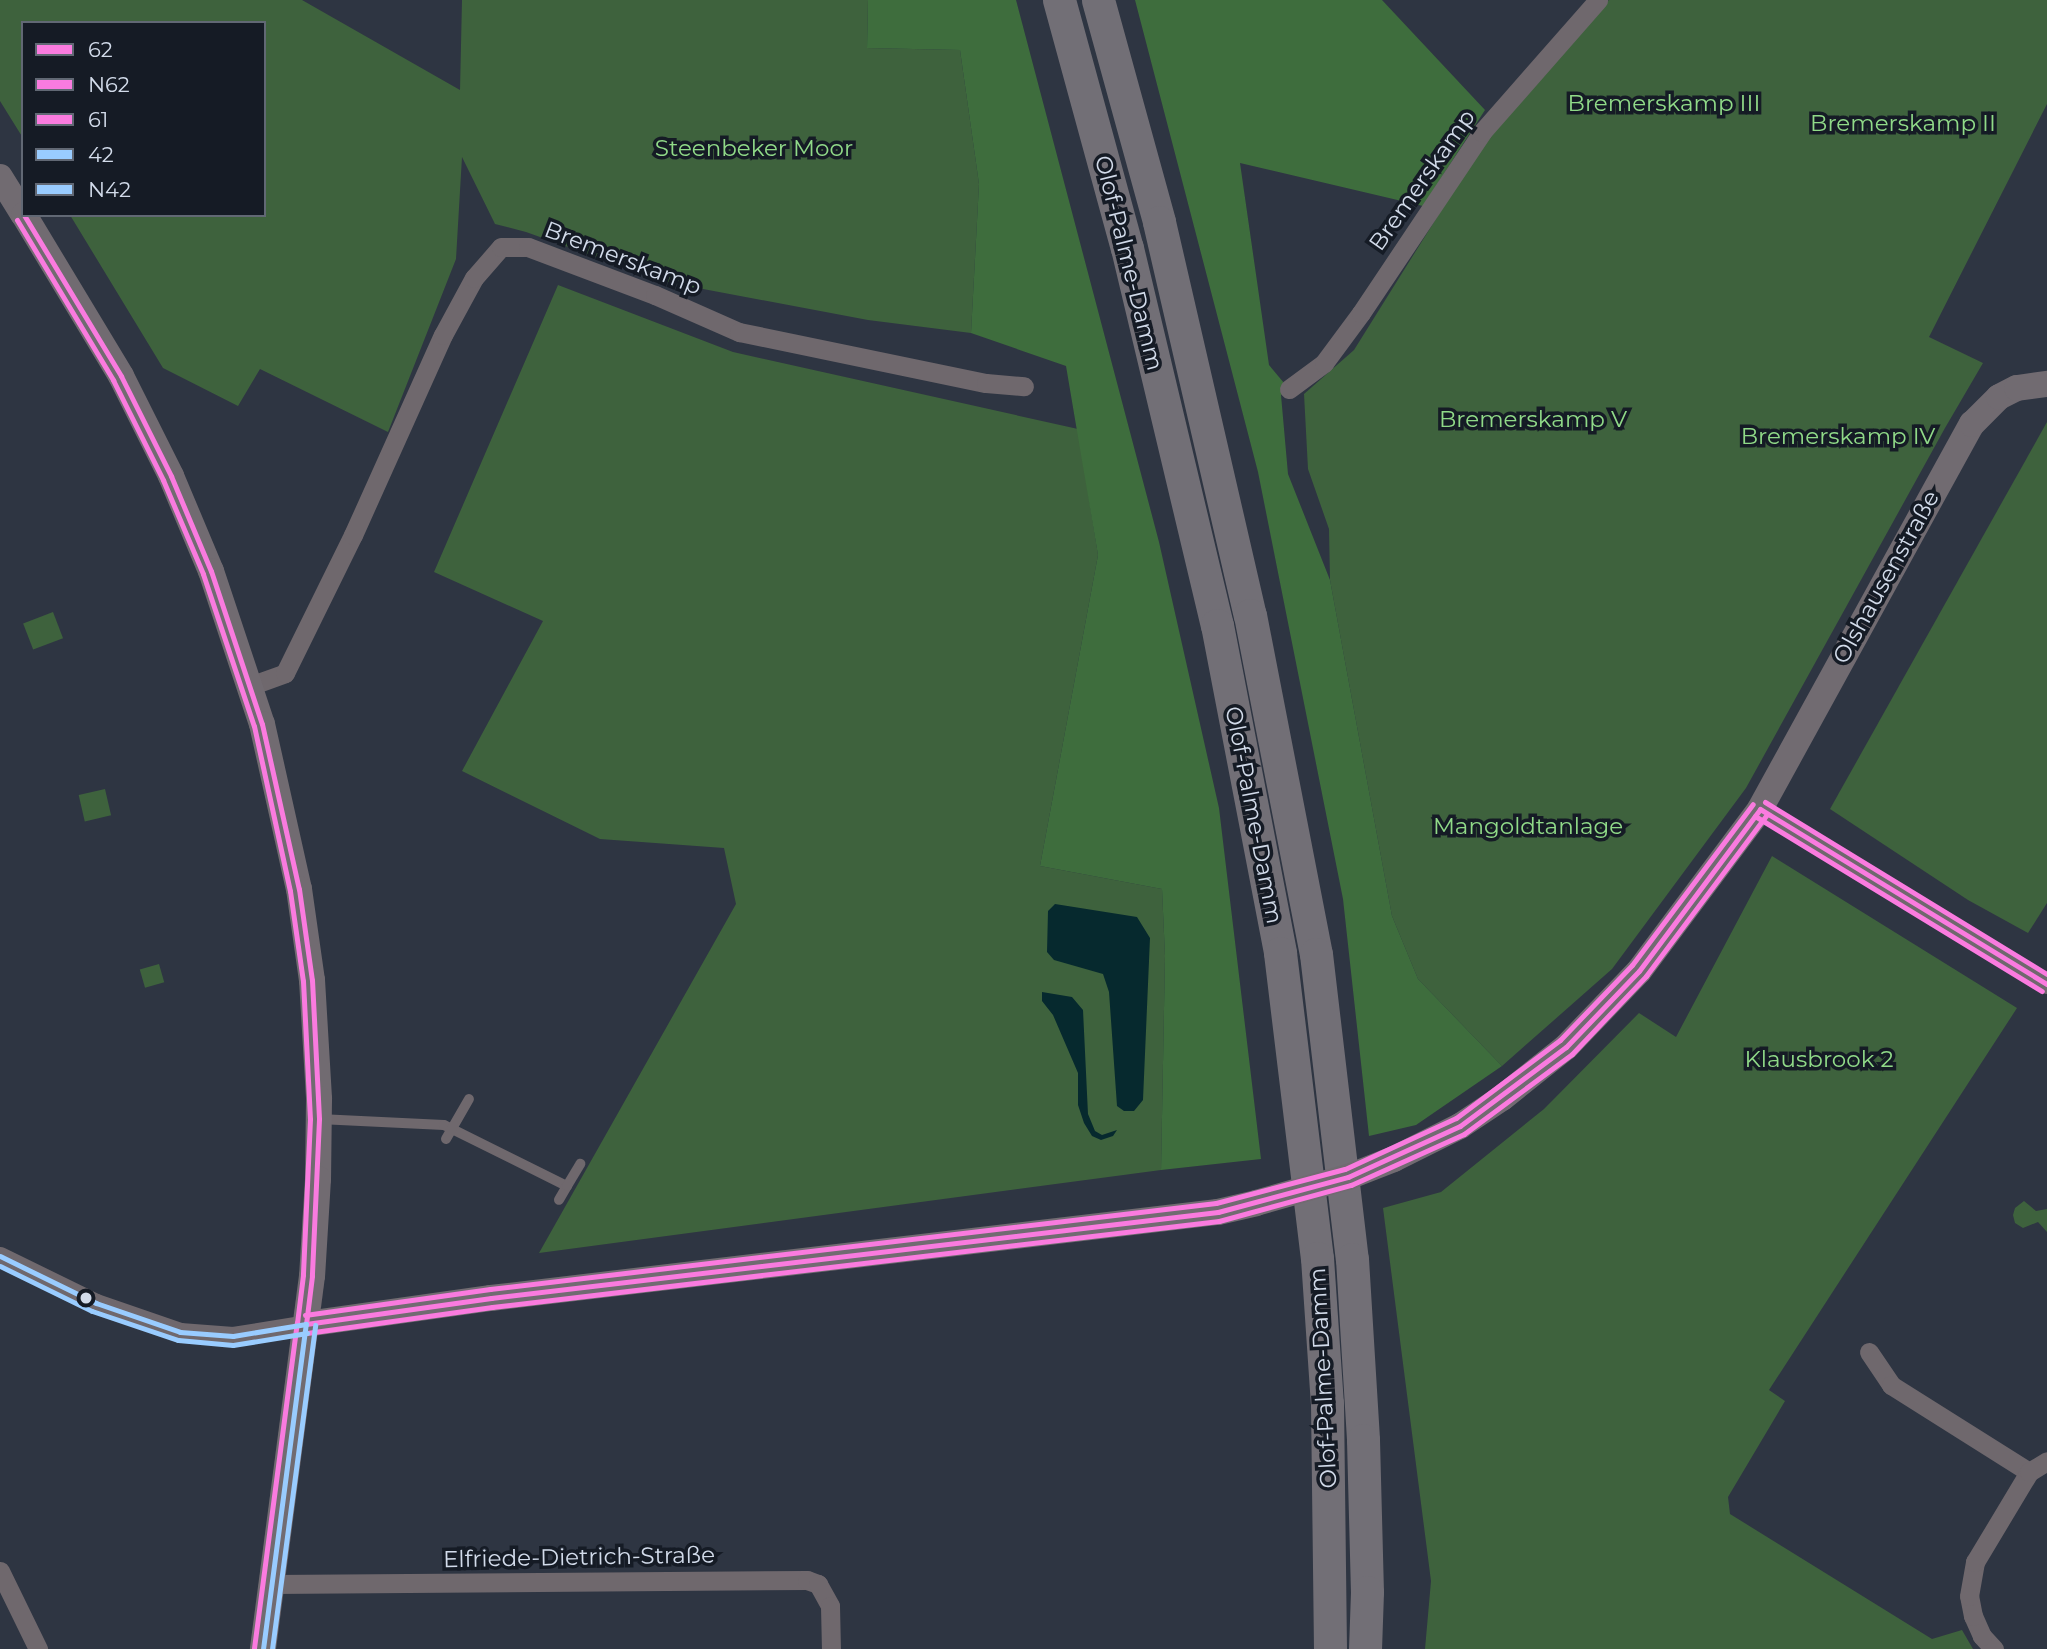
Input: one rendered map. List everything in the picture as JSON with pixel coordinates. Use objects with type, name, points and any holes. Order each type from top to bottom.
[{"type":"highway","name":"Olof-Palme-Damm","points":[[1059,0],[1127,248],[1217,625],[1280,953],[1317,1258],[1327,1403],[1330,1649]]},
{"type":"highway","name":"Olof-Palme-Damm","points":[[1098,0],[1159,222],[1250,615],[1316,954],[1352,1259],[1363,1440],[1367,1592],[1365,1649]]},
{"type":"street","name":"Bremerskamp","points":[[1289,388],[1324,363],[1361,313],[1482,132],[1598,0]]},
{"type":"street","points":[[0,177],[21,212]]},
{"type":"street","points":[[24,217],[121,376],[171,476],[211,571],[262,724],[299,889],[312,980],[319,1119],[313,1262],[263,1649]]},
{"type":"street","name":"Bremerskamp","points":[[250,686],[285,673],[354,535],[443,335],[474,278],[501,247],[528,247],[655,295],[739,332],[986,383],[1024,386]]},
{"type":"street","name":"Olshausenstraße","points":[[306,1324],[491,1298],[1204,1213],[1256,1203],[1348,1177],[1460,1126],[1566,1047],[1639,971],[1760,809],[1972,424],[1999,397],[2017,388],[2047,384]]},
{"type":"street","points":[[1760,809],[2047,984]]},
{"type":"street","points":[[0,1256],[96,1303],[180,1332],[233,1336],[306,1324]]},
{"type":"street","points":[[1869,1352],[1891,1385],[2029,1472]]},
{"type":"street","points":[[1994,1649],[1982,1636],[1973,1616],[1969,1596],[1975,1562],[2029,1472],[2047,1461]]},
{"type":"street","points":[[0,1571],[38,1649]]},
{"type":"street","name":"Elfriede-Dietrich-Straße","points":[[272,1584],[807,1580],[818,1584],[830,1606],[831,1649]]},
{"type":"lane","points":[[446,1139],[468,1099]]},
{"type":"lane","points":[[319,1119],[444,1125],[567,1186]]},
{"type":"lane","points":[[559,1200],[580,1164]]},
{"type":"green space","name":"Steenbeker Moor","points":[[0,0],[302,0],[460,90],[462,0],[868,0],[867,48],[960,50],[979,184],[971,333],[868,320],[666,282],[526,232],[495,224],[462,157],[456,259],[388,432],[260,369],[238,406],[163,368],[71,217],[266,217],[266,21],[21,21],[21,135],[0,101]]},
{"type":"green space","points":[[868,0],[1016,0],[1159,542],[1219,808],[1261,1159],[1161,1170],[1165,956],[1162,889],[1040,866],[1098,555],[1066,366],[971,333],[979,184],[960,50],[867,48]]},
{"type":"green space","points":[[1135,0],[1382,0],[1485,110],[1423,206],[1240,163],[1269,365],[1289,389],[1281,395],[1288,474],[1330,580],[1392,916],[1418,979],[1502,1066],[1416,1125],[1369,1136],[1343,899],[1258,472]]},
{"type":"green space","points":[[1609,0],[2047,0],[2047,104],[1929,337],[1983,363],[1746,788],[1612,969],[1502,1066],[1418,979],[1392,916],[1330,580],[1329,529],[1308,469],[1304,394],[1354,350],[1494,126]]},
{"type":"green space","points":[[558,285],[733,352],[1078,429],[1098,555],[1040,866],[1162,889],[1165,956],[1161,1170],[539,1253],[736,904],[724,848],[600,839],[462,771],[543,621],[434,572]]},
{"type":"green space","points":[[2047,422],[2047,903],[2028,933],[1968,900],[1830,809]]},
{"type":"green space","points":[[53,612],[63,638],[33,650],[23,623]]},
{"type":"green space","points":[[105,789],[111,815],[85,821],[79,795]]},
{"type":"green space","name":"Klausbrook 2","points":[[1772,856],[2017,1008],[1769,1390],[1785,1401],[1728,1497],[1730,1514],[1932,1639],[1962,1630],[1973,1649],[1425,1649],[1431,1581],[1383,1208],[1441,1192],[1544,1109],[1639,1013],[1676,1037]]},
{"type":"green space","points":[[159,964],[164,982],[145,988],[140,970]]},
{"type":"green space","points":[[2024,1201],[2036,1211],[2047,1209],[2047,1232],[2038,1222],[2023,1228],[2015,1223],[2015,1208]]},
{"type":"shaded area","points":[[1055,904],[1137,917],[1150,938],[1143,1100],[1134,1111],[1124,1111],[1117,1106],[1109,992],[1103,974],[1054,960],[1047,952],[1048,911]]},
{"type":"shaded area","points":[[1042,992],[1072,997],[1083,1010],[1088,1114],[1095,1131],[1102,1135],[1117,1130],[1113,1136],[1101,1140],[1092,1136],[1084,1123],[1078,1105],[1078,1073],[1053,1015],[1042,1001]]},
{"type":"transit line","name":"62","points":[[25,217],[121,376],[171,476],[211,571],[262,724],[299,889],[312,980],[319,1119],[312,1276],[306,1324]]},
{"type":"transit line","name":"N62","points":[[17,220],[113,380],[163,480],[203,574],[254,726],[290,891],[303,981],[310,1119],[303,1275],[297,1323]]},
{"type":"transit line","name":"61","points":[[1765,802],[2047,974]]},
{"type":"transit line","name":"61","points":[[305,1315],[490,1289],[1216,1203],[1345,1169],[1456,1118],[1560,1040],[1632,965],[1753,804]]},
{"type":"transit line","name":"62","points":[[1760,809],[2047,984]]},
{"type":"transit line","name":"62","points":[[306,1324],[491,1298],[1218,1212],[1348,1177],[1460,1126],[1566,1047],[1639,971],[1760,809]]},
{"type":"transit line","name":"N62","points":[[307,1333],[492,1307],[1219,1221],[1351,1185],[1464,1134],[1572,1054],[1646,976],[1767,814]]},
{"type":"transit line","name":"N62","points":[[1755,816],[2042,991]]},
{"type":"transit line","name":"42","points":[[0,1256],[96,1303],[180,1332],[233,1336],[306,1324]]},
{"type":"transit line","name":"N42","points":[[0,1266],[92,1311],[178,1340],[233,1345],[307,1333]]},
{"type":"transit line","name":"61","points":[[254,1648],[297,1323]]},
{"type":"transit line","name":"42","points":[[263,1649],[306,1324]]},
{"type":"transit line","name":"N42","points":[[272,1649],[315,1325]]},
{"type":"park label","name":"Bremerskamp III","points":[[1664,103]]},
{"type":"park label","name":"Bremerskamp II","points":[[1903,123]]},
{"type":"park label","name":"Bremerskamp V","points":[[1533,419]]},
{"type":"park label","name":"Bremerskamp IV","points":[[1838,436]]},
{"type":"park label","name":"Mangoldtanlage","points":[[1528,826]]}]
